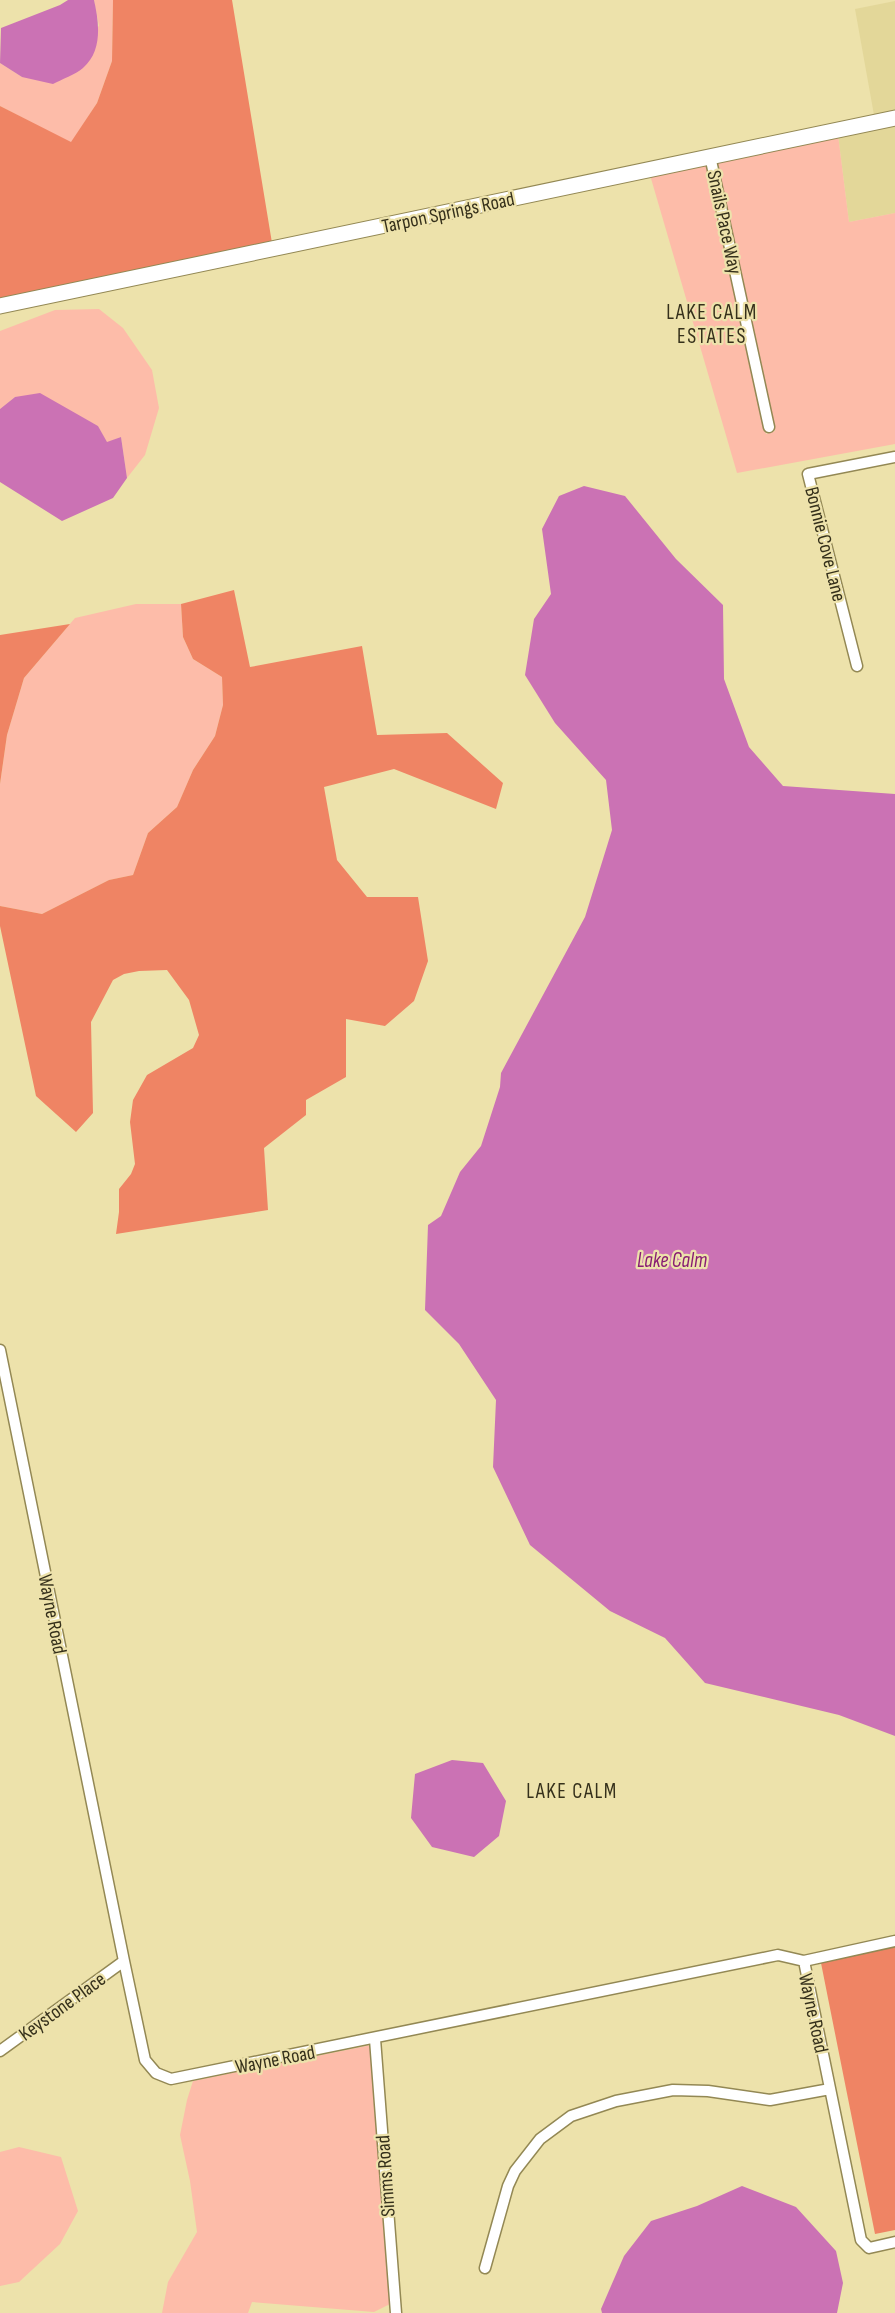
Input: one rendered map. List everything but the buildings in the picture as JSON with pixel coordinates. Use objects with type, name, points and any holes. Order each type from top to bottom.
[{"type":"main road","name":"Tarpon Springs Road","points":[[0,306],[895,118]]},
{"type":"street","name":"Snails Pace Way","points":[[711,156],[769,427]]},
{"type":"street","name":"Bonnie Cove Lane","points":[[857,666],[808,474],[895,457]]},
{"type":"street","name":"Wayne Road","points":[[0,1350],[145,2060],[156,2073],[171,2079],[777,1955],[804,1961],[861,2240],[869,2248],[895,2242]]},
{"type":"street","points":[[804,1961],[895,1941]]},
{"type":"street","name":"Keystone Place","points":[[0,2051],[124,1960]]},
{"type":"street","name":"Simms Road","points":[[375,2039],[396,2313]]},
{"type":"street","points":[[485,2268],[508,2186],[515,2170],[540,2139],[571,2116],[616,2101],[673,2090],[708,2091],[770,2100],[830,2089]]},
{"type":"shaded area","points":[[94,0],[113,0],[112,61],[97,103],[71,143],[0,106],[0,63],[22,77],[99,26]]},
{"type":"shaded area","points":[[113,0],[232,0],[272,243],[0,299],[0,106],[71,142],[97,103],[112,61]]},
{"type":"shaded area","points":[[895,1],[895,112],[874,115],[855,9]]},
{"type":"shaded area","points":[[895,123],[895,213],[849,222],[838,135]]},
{"type":"shaded area","points":[[838,135],[849,222],[895,213],[895,444],[737,473],[650,175],[707,163],[766,434],[775,431],[716,161]]},
{"type":"shaded area","points":[[99,309],[123,328],[152,370],[159,408],[145,455],[127,478],[121,437],[107,443],[98,426],[83,418],[15,397],[0,409],[0,331],[55,310]]},
{"type":"shaded area","points":[[234,590],[250,667],[362,646],[377,735],[447,733],[503,783],[496,809],[394,769],[324,787],[337,860],[367,897],[418,897],[428,961],[414,1001],[385,1026],[346,1019],[346,1077],[306,1100],[306,1115],[264,1148],[268,1210],[116,1234],[119,1189],[131,1174],[135,1164],[130,1122],[133,1100],[147,1075],[193,1048],[199,1035],[189,1000],[167,970],[139,971],[124,974],[113,980],[91,1022],[93,1113],[76,1132],[36,1096],[0,926],[0,906],[42,914],[109,880],[133,875],[148,833],[177,807],[193,770],[215,736],[223,705],[222,677],[193,659],[183,637],[181,604]]},
{"type":"shaded area","points":[[136,604],[181,604],[183,637],[193,659],[222,677],[223,705],[215,736],[193,770],[177,807],[148,833],[133,875],[109,880],[42,914],[0,906],[0,784],[7,735],[24,678],[75,618]]},
{"type":"shaded area","points":[[70,624],[24,678],[7,735],[0,784],[0,635]]},
{"type":"shaded area","points":[[895,1947],[895,2230],[875,2234],[821,1963]]},
{"type":"shaded area","points":[[371,2045],[390,2304],[374,2312],[252,2302],[248,2313],[162,2313],[168,2282],[197,2232],[190,2181],[180,2135],[193,2081]]},
{"type":"shaded area","points":[[19,2147],[61,2157],[78,2211],[60,2244],[19,2282],[0,2286],[0,2152]]},
{"type":"water","points":[[68,0],[94,0],[98,27],[97,45],[83,68],[53,84],[22,77],[0,63],[1,28]]},
{"type":"water","points":[[40,393],[98,426],[107,442],[121,437],[127,478],[113,498],[62,521],[0,482],[0,409],[15,397]]},
{"type":"water","name":"Lake Calm","points":[[584,486],[625,496],[676,559],[723,605],[724,679],[749,747],[783,786],[895,794],[895,1736],[839,1715],[705,1683],[665,1638],[610,1611],[530,1545],[493,1467],[496,1400],[459,1344],[425,1310],[428,1225],[441,1216],[460,1172],[481,1146],[500,1087],[501,1073],[585,917],[612,830],[606,780],[555,723],[525,675],[534,619],[551,594],[542,529],[559,496]]},
{"type":"water","points":[[452,1760],[483,1763],[506,1801],[499,1836],[474,1857],[432,1847],[411,1818],[415,1774]]},
{"type":"water","points":[[742,2186],[796,2207],[836,2251],[843,2283],[837,2313],[602,2313],[601,2309],[624,2256],[651,2221],[697,2206]]},
{"type":"district","name":"LAKE CALM ESTATES","points":[[712,324]]},
{"type":"district","name":"LAKE CALM","points":[[572,1791]]}]
